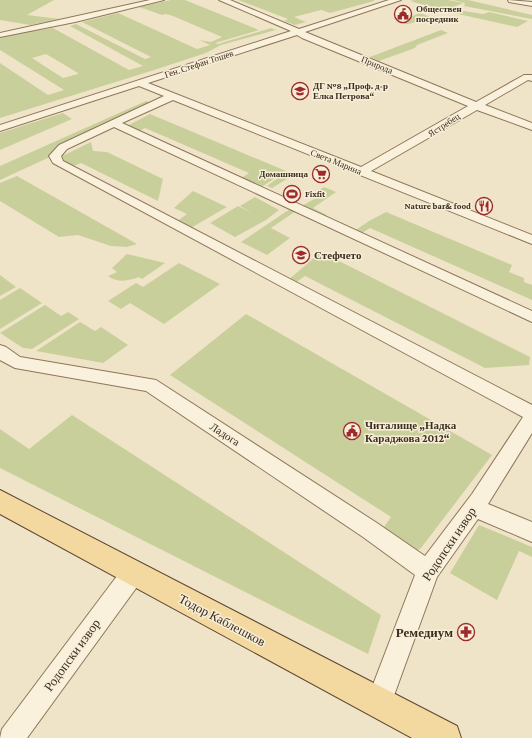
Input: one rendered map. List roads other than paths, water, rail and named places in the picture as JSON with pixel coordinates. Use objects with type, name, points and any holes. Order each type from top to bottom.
[{"type":"main road","name":"Тодор Каблешков","points":[[0,501],[444,738]]},
{"type":"street","points":[[0,35],[75,20],[160,0]]},
{"type":"street","name":"Природа","points":[[223,0],[282,23],[298,32],[474,106],[532,127]]},
{"type":"street","name":"Ген. Стефан Тошев","points":[[0,128],[397,0]]},
{"type":"street","points":[[512,0],[532,4]]},
{"type":"street","name":"Ястребец","points":[[361,172],[405,149],[474,106],[530,78]]},
{"type":"street","name":"Света Марина","points":[[140,83],[171,97],[532,240]]},
{"type":"street","points":[[171,97],[63,147],[55,156],[59,163],[532,413]]},
{"type":"street","points":[[115,124],[532,317]]},
{"type":"street","name":"Ладога","points":[[0,351],[15,362],[150,385],[370,530],[428,571]]},
{"type":"street","name":"Родопски извор","points":[[379,703],[428,571],[473,507],[532,418]]},
{"type":"street","points":[[473,507],[532,532]]},
{"type":"street","name":"Родопски извор","points":[[11,738],[134,572]]},
{"type":"place","name":"Обществен посредник","points":[[403,14]]},
{"type":"place","name":"ДГ №8 „Проф. д-р Елка Петрова“","points":[[300,91]]},
{"type":"place","name":"Домашница","points":[[321,174]]},
{"type":"place","name":"Fixfit","points":[[292,194]]},
{"type":"place","name":"Nature bar& food","points":[[484,206]]},
{"type":"place","name":"Стефчето","points":[[301,255]]},
{"type":"place","name":"Читалище „Надка Караджова 2012“","points":[[352,431]]},
{"type":"place","name":"Ремедиум","points":[[466,632]]}]
